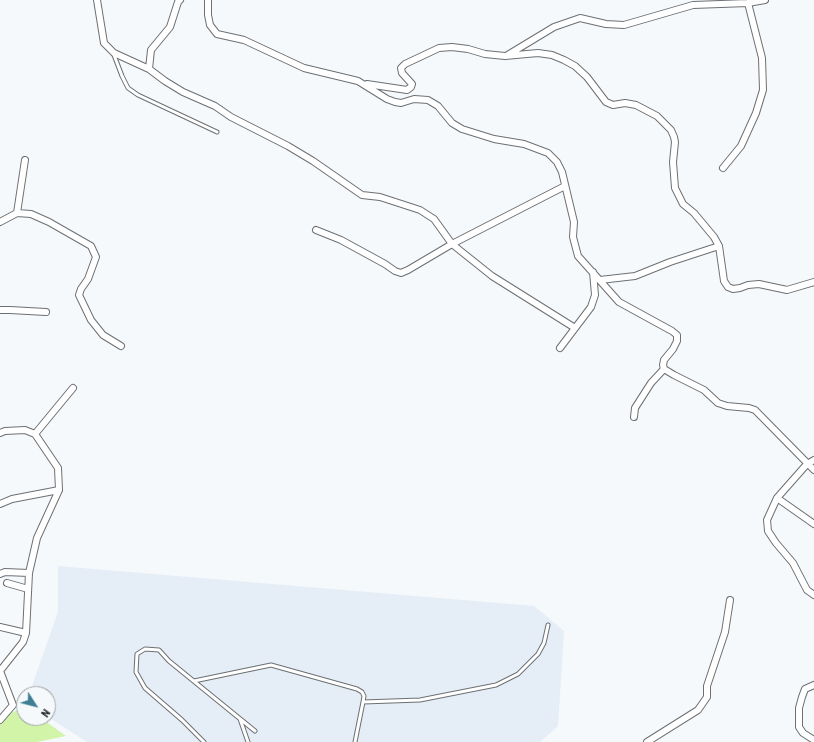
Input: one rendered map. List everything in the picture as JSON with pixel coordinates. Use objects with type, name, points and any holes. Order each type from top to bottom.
[{"type":"street","points":[[97,0],[104,43],[114,53],[149,69],[183,92],[215,106],[261,131],[313,161],[362,194],[380,197],[420,210],[434,220],[452,244],[492,276],[576,328]]},
{"type":"street","points":[[149,69],[151,50],[170,27],[180,0]]},
{"type":"street","points":[[208,0],[210,25],[217,34],[244,40],[304,68],[374,86],[407,90],[411,88],[412,84],[402,73],[401,68],[405,64],[439,48],[452,47],[468,49],[485,54],[505,56],[538,53],[552,55],[575,66],[587,77],[606,102],[613,105],[636,105],[657,116],[671,130],[674,137],[675,188],[683,204],[714,237],[719,246],[724,281],[728,287],[733,289],[759,284],[787,290],[814,282]]},
{"type":"street","points":[[505,56],[554,26],[580,18],[606,24],[624,25],[692,5],[748,3],[765,0]]},
{"type":"street","points":[[723,168],[741,146],[756,113],[763,90],[762,58],[748,3]]},
{"type":"street","points":[[358,81],[387,99],[395,102],[401,103],[414,100],[428,100],[438,106],[452,123],[462,129],[494,139],[524,144],[548,153],[562,172],[574,222],[573,237],[578,256],[619,302],[672,331],[677,336],[677,341],[673,349],[662,365],[664,369],[704,390],[718,403],[727,406],[756,410],[814,470]]},
{"type":"street","points":[[17,213],[26,160]]},
{"type":"street","points":[[316,230],[341,240],[385,264],[394,271],[401,273],[452,244],[565,186]]},
{"type":"street","points":[[0,222],[17,213],[32,214],[91,246],[96,256],[88,279],[80,289],[78,295],[91,320],[104,335],[121,346]]},
{"type":"street","points":[[600,280],[635,276],[670,262],[719,246]]},
{"type":"street","points":[[560,348],[591,307],[595,295],[593,272]]},
{"type":"street","points":[[0,310],[46,312]]},
{"type":"street","points":[[634,417],[635,408],[651,383],[664,369]]},
{"type":"street","points":[[35,434],[73,388]]},
{"type":"street","points":[[0,720],[13,705],[0,671],[22,642],[26,633],[29,573],[37,538],[59,490],[58,468],[35,434],[25,430],[2,430]]},
{"type":"street","points":[[814,460],[807,464],[777,498],[767,520],[768,530],[776,543],[793,563],[807,590],[814,595]]},
{"type":"street","points":[[0,504],[12,499],[59,490]]},
{"type":"street","points":[[777,498],[814,524]]},
{"type":"street","points":[[0,574],[5,572],[29,573]]},
{"type":"street","points":[[7,583],[28,589]]},
{"type":"street","points":[[647,742],[698,710],[707,697],[707,686],[725,632],[730,600]]},
{"type":"street","points":[[0,627],[26,633]]},
{"type":"street","points":[[814,685],[806,689],[799,708],[799,726],[803,733],[814,740]]},
{"type":"lane","points":[[114,53],[128,88],[138,95],[217,132]]},
{"type":"lane","points":[[363,702],[420,700],[496,686],[518,674],[538,654],[544,643],[548,625]]},
{"type":"lane","points":[[204,742],[182,720],[145,688],[136,672],[138,654],[145,649],[159,650],[169,661],[255,731]]},
{"type":"lane","points":[[194,681],[271,665],[357,690],[362,692],[364,696],[355,742]]},
{"type":"lane","points":[[240,719],[248,742]]},
{"type":"shaded area","points":[[58,566],[534,606],[564,631],[558,726],[540,742],[87,742],[56,722],[56,686],[32,686],[58,612]]},
{"type":"green space","points":[[16,711],[16,726],[52,726],[66,736],[37,742],[0,742],[0,724],[10,713]]}]
